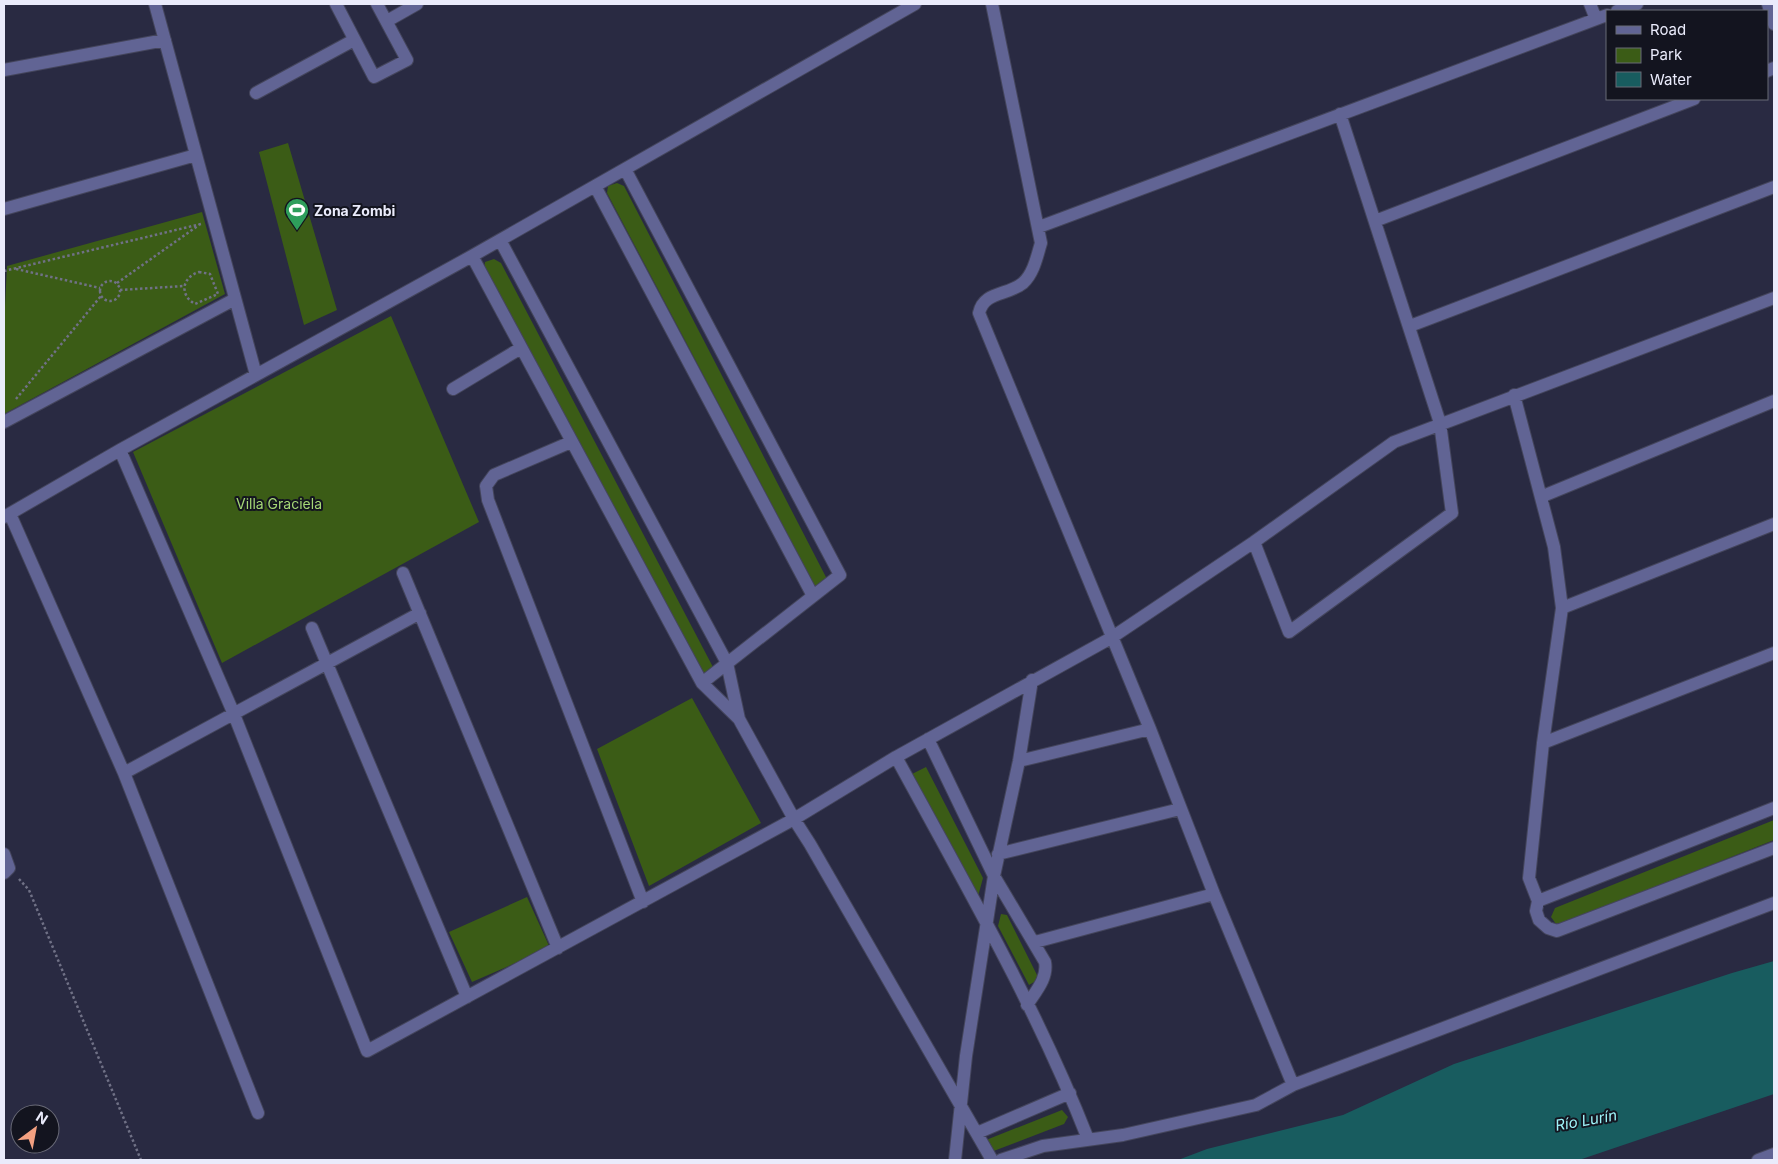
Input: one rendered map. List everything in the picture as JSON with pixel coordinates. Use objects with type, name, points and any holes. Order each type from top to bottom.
[{"type":"street","points":[[155,4],[256,375]]},
{"type":"street","points":[[336,4],[374,77],[407,60],[377,4]]},
{"type":"street","points":[[386,21],[417,4]]},
{"type":"street","points":[[258,1113],[124,773],[7,516],[120,450],[472,256],[915,4]]},
{"type":"street","points":[[992,4],[1041,243],[1031,272],[1022,283],[986,298],[981,305],[979,313],[1150,729],[1214,894],[1293,1085]]},
{"type":"street","points":[[1039,227],[1601,17],[1590,4]]},
{"type":"street","points":[[1620,10],[1636,4]]},
{"type":"street","points":[[1768,4],[1774,24]]},
{"type":"street","points":[[4,70],[165,40]]},
{"type":"street","points":[[256,93],[354,40]]},
{"type":"street","points":[[1375,221],[1691,100]]},
{"type":"street","points":[[1254,542],[1290,632],[1452,513],[1440,423],[1340,114]]},
{"type":"street","points":[[4,208],[196,155]]},
{"type":"street","points":[[625,169],[840,575],[702,683]]},
{"type":"street","points":[[594,186],[813,596]]},
{"type":"street","points":[[1410,326],[1774,187]]},
{"type":"street","points":[[500,240],[727,663],[739,720]]},
{"type":"street","points":[[472,256],[702,683],[739,720],[794,820],[810,844],[992,1160]]},
{"type":"street","points":[[120,450],[233,712],[367,1052],[794,820],[896,757],[1032,680],[1111,638],[1254,542],[1394,442],[1774,298]]},
{"type":"street","points":[[4,422],[235,299]]},
{"type":"street","points":[[453,389],[521,348]]},
{"type":"street","points":[[1514,395],[1543,496],[1554,547],[1562,608],[1543,743],[1529,878],[1538,902],[1536,911],[1539,920],[1548,928],[1557,931],[1774,848]]},
{"type":"street","points":[[1543,496],[1774,401]]},
{"type":"street","points":[[571,442],[494,474],[486,486],[488,500],[643,902]]},
{"type":"street","points":[[1562,608],[1774,524]]},
{"type":"street","points":[[403,573],[558,948]]},
{"type":"street","points":[[124,773],[233,712],[420,613]]},
{"type":"street","points":[[312,628],[467,998]]},
{"type":"street","points":[[1543,743],[1774,653]]},
{"type":"street","points":[[955,1160],[966,1056],[994,876],[1019,761],[1032,680]]},
{"type":"street","points":[[1019,761],[1150,729]]},
{"type":"street","points":[[928,739],[994,876],[1035,942],[1045,962],[1047,971],[1027,1004]]},
{"type":"street","points":[[896,757],[1027,1004],[1070,1093],[1088,1139]]},
{"type":"street","points":[[1538,902],[1774,808]]},
{"type":"street","points":[[998,854],[1180,809]]},
{"type":"street","points":[[4,854],[7,870]]},
{"type":"street","points":[[1035,942],[1214,894]]},
{"type":"street","points":[[1001,1160],[1043,1146],[1123,1135],[1256,1105],[1293,1085],[1774,903]]},
{"type":"street","points":[[977,1133],[1070,1093]]},
{"type":"street","points":[[1758,1160],[1774,1154]]},
{"type":"path","points":[[198,215],[201,224]]},
{"type":"path","points":[[4,271],[201,224]]},
{"type":"path","points":[[117,284],[201,224]]},
{"type":"path","points":[[14,269],[100,288]]},
{"type":"path","points":[[204,272],[210,274],[218,294],[194,304],[186,297],[184,286],[189,276],[204,272]]},
{"type":"path","points":[[107,281],[117,284],[120,290],[118,296],[113,300],[106,300],[101,296],[100,288],[107,281]]},
{"type":"path","points":[[120,290],[184,286]]},
{"type":"path","points":[[10,406],[101,296]]},
{"type":"path","points":[[7,870],[29,890],[141,1160]]},
{"type":"green space","name":"Zona Zombi","points":[[288,143],[337,310],[304,325],[259,152]]},
{"type":"green space","points":[[617,183],[624,186],[828,581],[817,590],[607,193],[608,186]]},
{"type":"green space","points":[[202,212],[225,294],[4,414],[4,326],[7,266]]},
{"type":"green space","points":[[494,259],[501,263],[714,669],[703,679],[484,270],[485,262]]},
{"type":"green space","name":"Villa Graciela","points":[[391,316],[479,522],[222,663],[133,452]]},
{"type":"green space","points":[[692,698],[761,823],[649,886],[597,749]]},
{"type":"green space","points":[[926,767],[983,878],[977,900],[912,774]]},
{"type":"green space","points":[[1774,820],[1774,840],[1562,924],[1556,924],[1551,917],[1555,908]]},
{"type":"green space","points":[[527,897],[550,948],[472,982],[449,932]]},
{"type":"green space","points":[[1001,914],[1007,915],[1039,979],[1029,985],[998,926]]},
{"type":"green space","points":[[1062,1110],[1068,1117],[1064,1124],[991,1152],[986,1140]]},
{"type":"water","name":"Río Lurín","points":[[1774,961],[1774,1094],[1579,1160],[1178,1160],[1207,1149],[1343,1115],[1454,1064]]},
{"type":"place","name":"Zona Zombi","points":[[297,231]]}]
